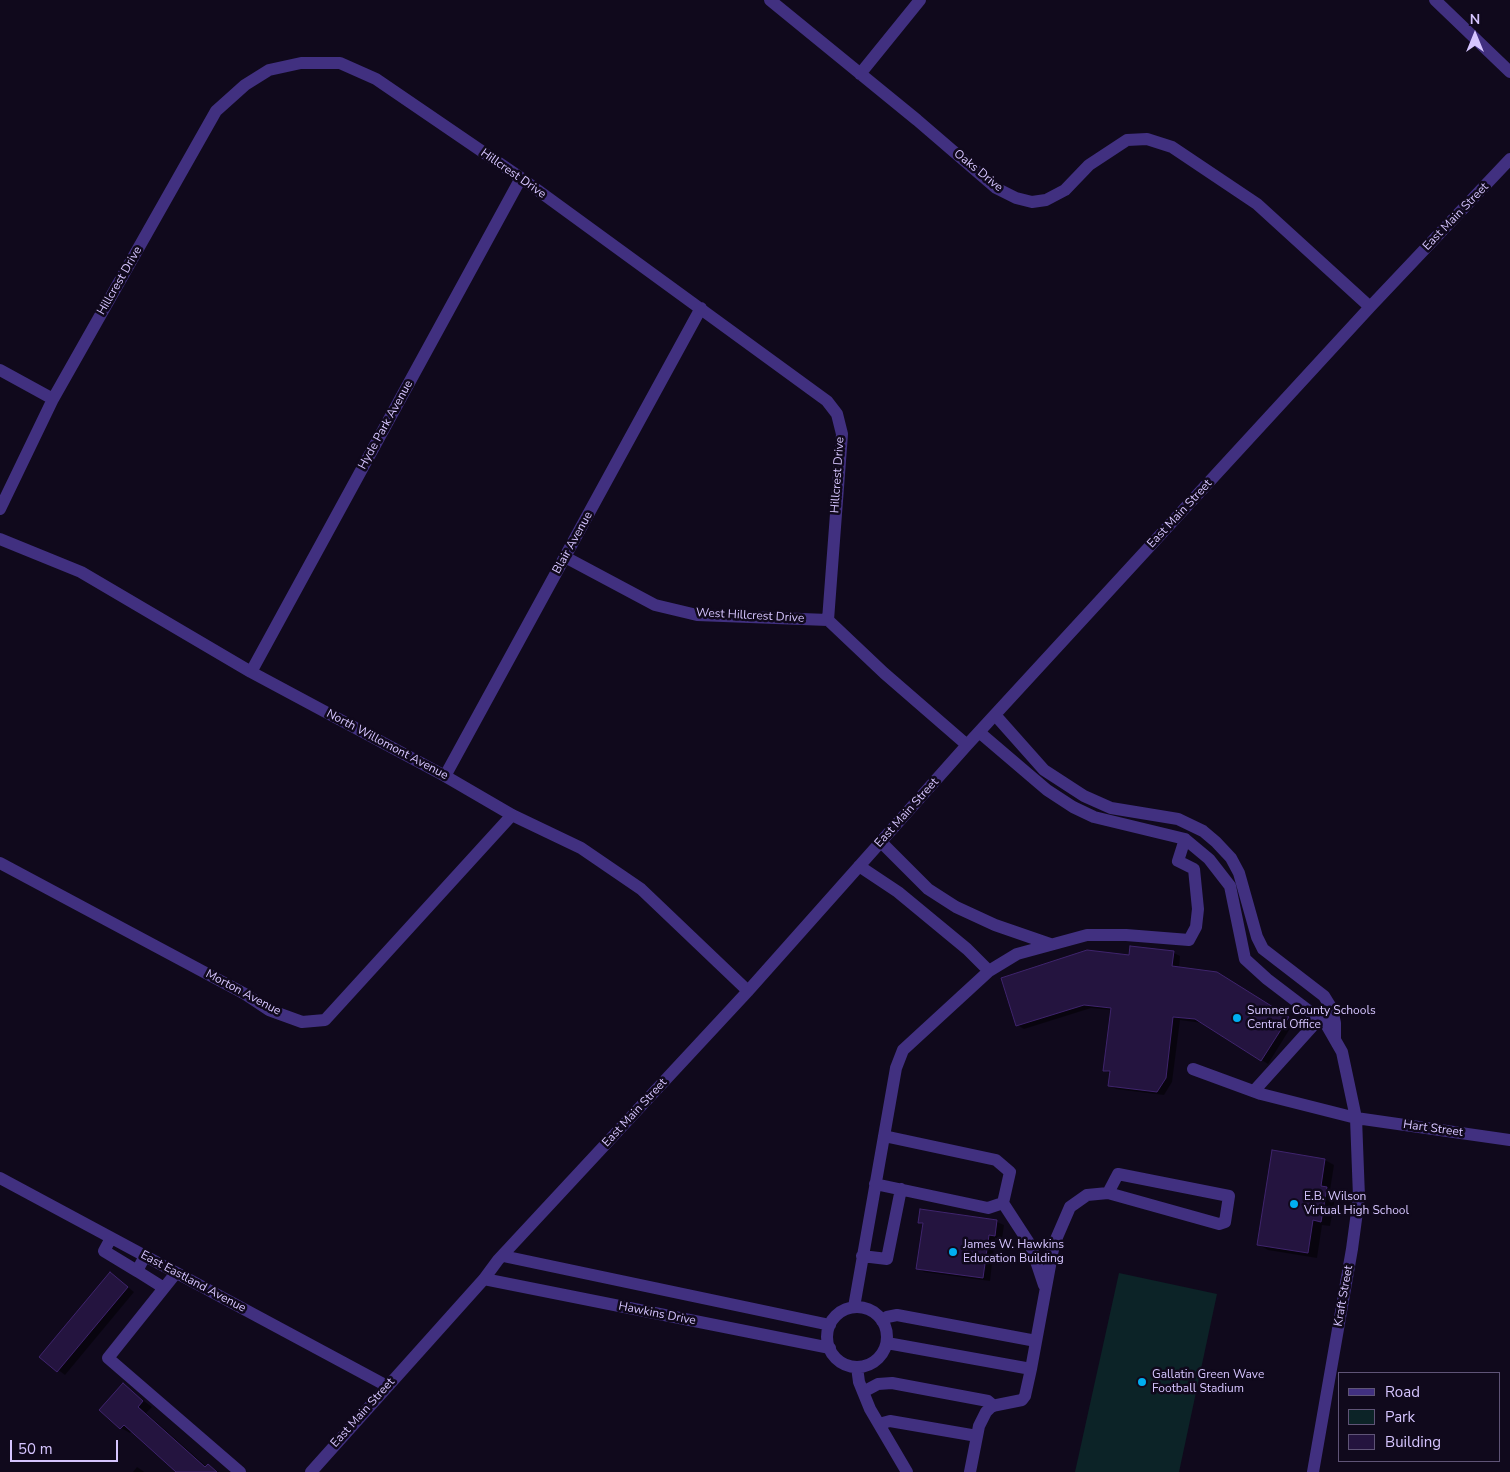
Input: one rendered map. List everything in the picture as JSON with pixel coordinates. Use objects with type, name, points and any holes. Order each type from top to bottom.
[{"type":"street","name":"Oaks Drive","points":[[770,0],[996,188],[1016,198],[1032,202],[1046,200],[1065,190],[1089,165],[1127,140],[1147,139],[1172,147],[1257,204],[1370,307]]},
{"type":"street","points":[[860,74],[920,0]]},
{"type":"street","points":[[1435,0],[1510,72]]},
{"type":"street","name":"Hillcrest Drive","points":[[0,509],[53,399],[216,111],[245,85],[269,70],[301,63],[340,63],[376,79],[521,178],[827,401],[837,414],[842,434],[828,620]]},
{"type":"street","name":"East Main Street","points":[[311,1472],[503,1256],[748,991],[967,745],[996,716],[1370,307],[1510,160]]},
{"type":"street","name":"Hyde Park Avenue","points":[[251,672],[521,178]]},
{"type":"street","name":"Blair Avenue","points":[[445,776],[566,558],[701,308]]},
{"type":"street","points":[[0,370],[53,399]]},
{"type":"street","name":"North Willomont Avenue","points":[[0,539],[80,572],[251,672],[445,776],[512,815],[580,848],[641,889],[748,991]]},
{"type":"street","name":"West Hillcrest Drive","points":[[566,558],[655,605],[697,615],[828,620]]},
{"type":"street","points":[[828,620],[844,632],[884,672],[967,745]]},
{"type":"street","points":[[996,716],[1044,770],[1084,796],[1111,808],[1178,819],[1204,831],[1216,842],[1231,858],[1239,873],[1257,937],[1263,949],[1324,996],[1332,1008],[1335,1023],[1335,1040]]},
{"type":"street","points":[[979,732],[1047,790],[1094,818],[1184,840],[1209,858],[1230,886],[1245,959],[1267,979],[1326,1024],[1335,1040]]},
{"type":"street","name":"Morton Avenue","points":[[0,863],[245,994],[269,1010],[302,1022],[325,1020],[512,815]]},
{"type":"street","points":[[854,1308],[896,1068],[903,1050],[989,971],[1017,954],[1087,936],[1126,935],[1189,940],[1196,927],[1198,909],[1194,869],[1178,861],[1184,840]]},
{"type":"street","points":[[881,842],[928,889],[956,907],[995,925],[1050,944]]},
{"type":"street","points":[[860,866],[906,899],[967,949],[989,971]]},
{"type":"street","points":[[1254,1091],[1319,1018]]},
{"type":"street","name":"Kraft Street","points":[[1313,1472],[1352,1249],[1359,1197],[1356,1118],[1346,1066],[1335,1040]]},
{"type":"street","name":"Hart Street","points":[[1193,1069],[1254,1091],[1356,1118],[1510,1140]]},
{"type":"street","points":[[884,1136],[996,1160],[1010,1172],[1003,1203],[1031,1246],[1044,1278],[1045,1294]]},
{"type":"street","points":[[970,1472],[977,1436],[986,1412],[994,1406],[1022,1400],[1025,1396],[1054,1244],[1070,1207],[1088,1195],[1108,1193],[1218,1224],[1225,1222],[1229,1196],[1118,1174],[1108,1193]]},
{"type":"street","name":"East Eastland Avenue","points":[[0,1178],[387,1386]]},
{"type":"street","points":[[875,1184],[988,1208],[1003,1203]]},
{"type":"street","points":[[862,1256],[887,1259],[901,1189]]},
{"type":"street","points":[[111,1238],[104,1251],[164,1288]]},
{"type":"street","points":[[138,1271],[145,1256]]},
{"type":"street","name":"Hawkins Drive","points":[[503,1256],[830,1325]]},
{"type":"street","points":[[176,1273],[108,1358],[240,1472]]},
{"type":"street","name":"Hawkins Drive","points":[[484,1279],[830,1348]]},
{"type":"street","points":[[854,1308],[872,1311],[882,1321],[887,1333],[887,1342],[880,1358],[865,1366],[857,1367],[840,1362],[830,1348],[828,1333],[830,1325],[840,1313],[854,1308]]},
{"type":"street","points":[[882,1321],[887,1317],[897,1315],[1036,1341]]},
{"type":"street","points":[[887,1342],[1031,1369]]},
{"type":"street","points":[[857,1367],[863,1392],[879,1424],[908,1472],[916,1472]]},
{"type":"street","points":[[863,1392],[878,1384],[892,1383],[988,1401],[994,1406]]},
{"type":"street","points":[[879,1424],[890,1421],[977,1436]]},
{"type":"green space","points":[[1119,1273],[1217,1294],[1179,1472],[1075,1472]]},
{"type":"building","name":"Sumner County Schools Central Office","points":[[1130,946],[1174,951],[1172,966],[1217,972],[1289,1017],[1261,1061],[1195,1019],[1173,1017],[1166,1078],[1157,1092],[1108,1086],[1110,1071],[1103,1071],[1111,1008],[1084,1005],[1016,1026],[1001,978],[1087,950],[1129,955]]},
{"type":"building","name":"E.B. Wilson Virtual High School","points":[[1272,1150],[1325,1159],[1321,1186],[1327,1187],[1321,1222],[1313,1220],[1308,1253],[1257,1245]]},
{"type":"building","name":"James W. Hawkins Education Building","points":[[920,1209],[997,1220],[995,1236],[989,1235],[983,1278],[916,1269],[923,1223],[918,1223]]},
{"type":"building","points":[[110,1272],[128,1287],[57,1372],[39,1357]]},
{"type":"building","points":[[123,1383],[143,1401],[138,1407],[205,1467],[208,1464],[217,1472],[176,1472],[124,1425],[120,1429],[99,1410]]},
{"type":"place","name":"Sumner County Schools Central Office","points":[[1237,1018]]},
{"type":"place","name":"E.B. Wilson Virtual High School","points":[[1294,1204]]},
{"type":"place","name":"James W. Hawkins Education Building","points":[[953,1252]]},
{"type":"place","name":"Gallatin Green Wave Football Stadium","points":[[1142,1382]]}]
